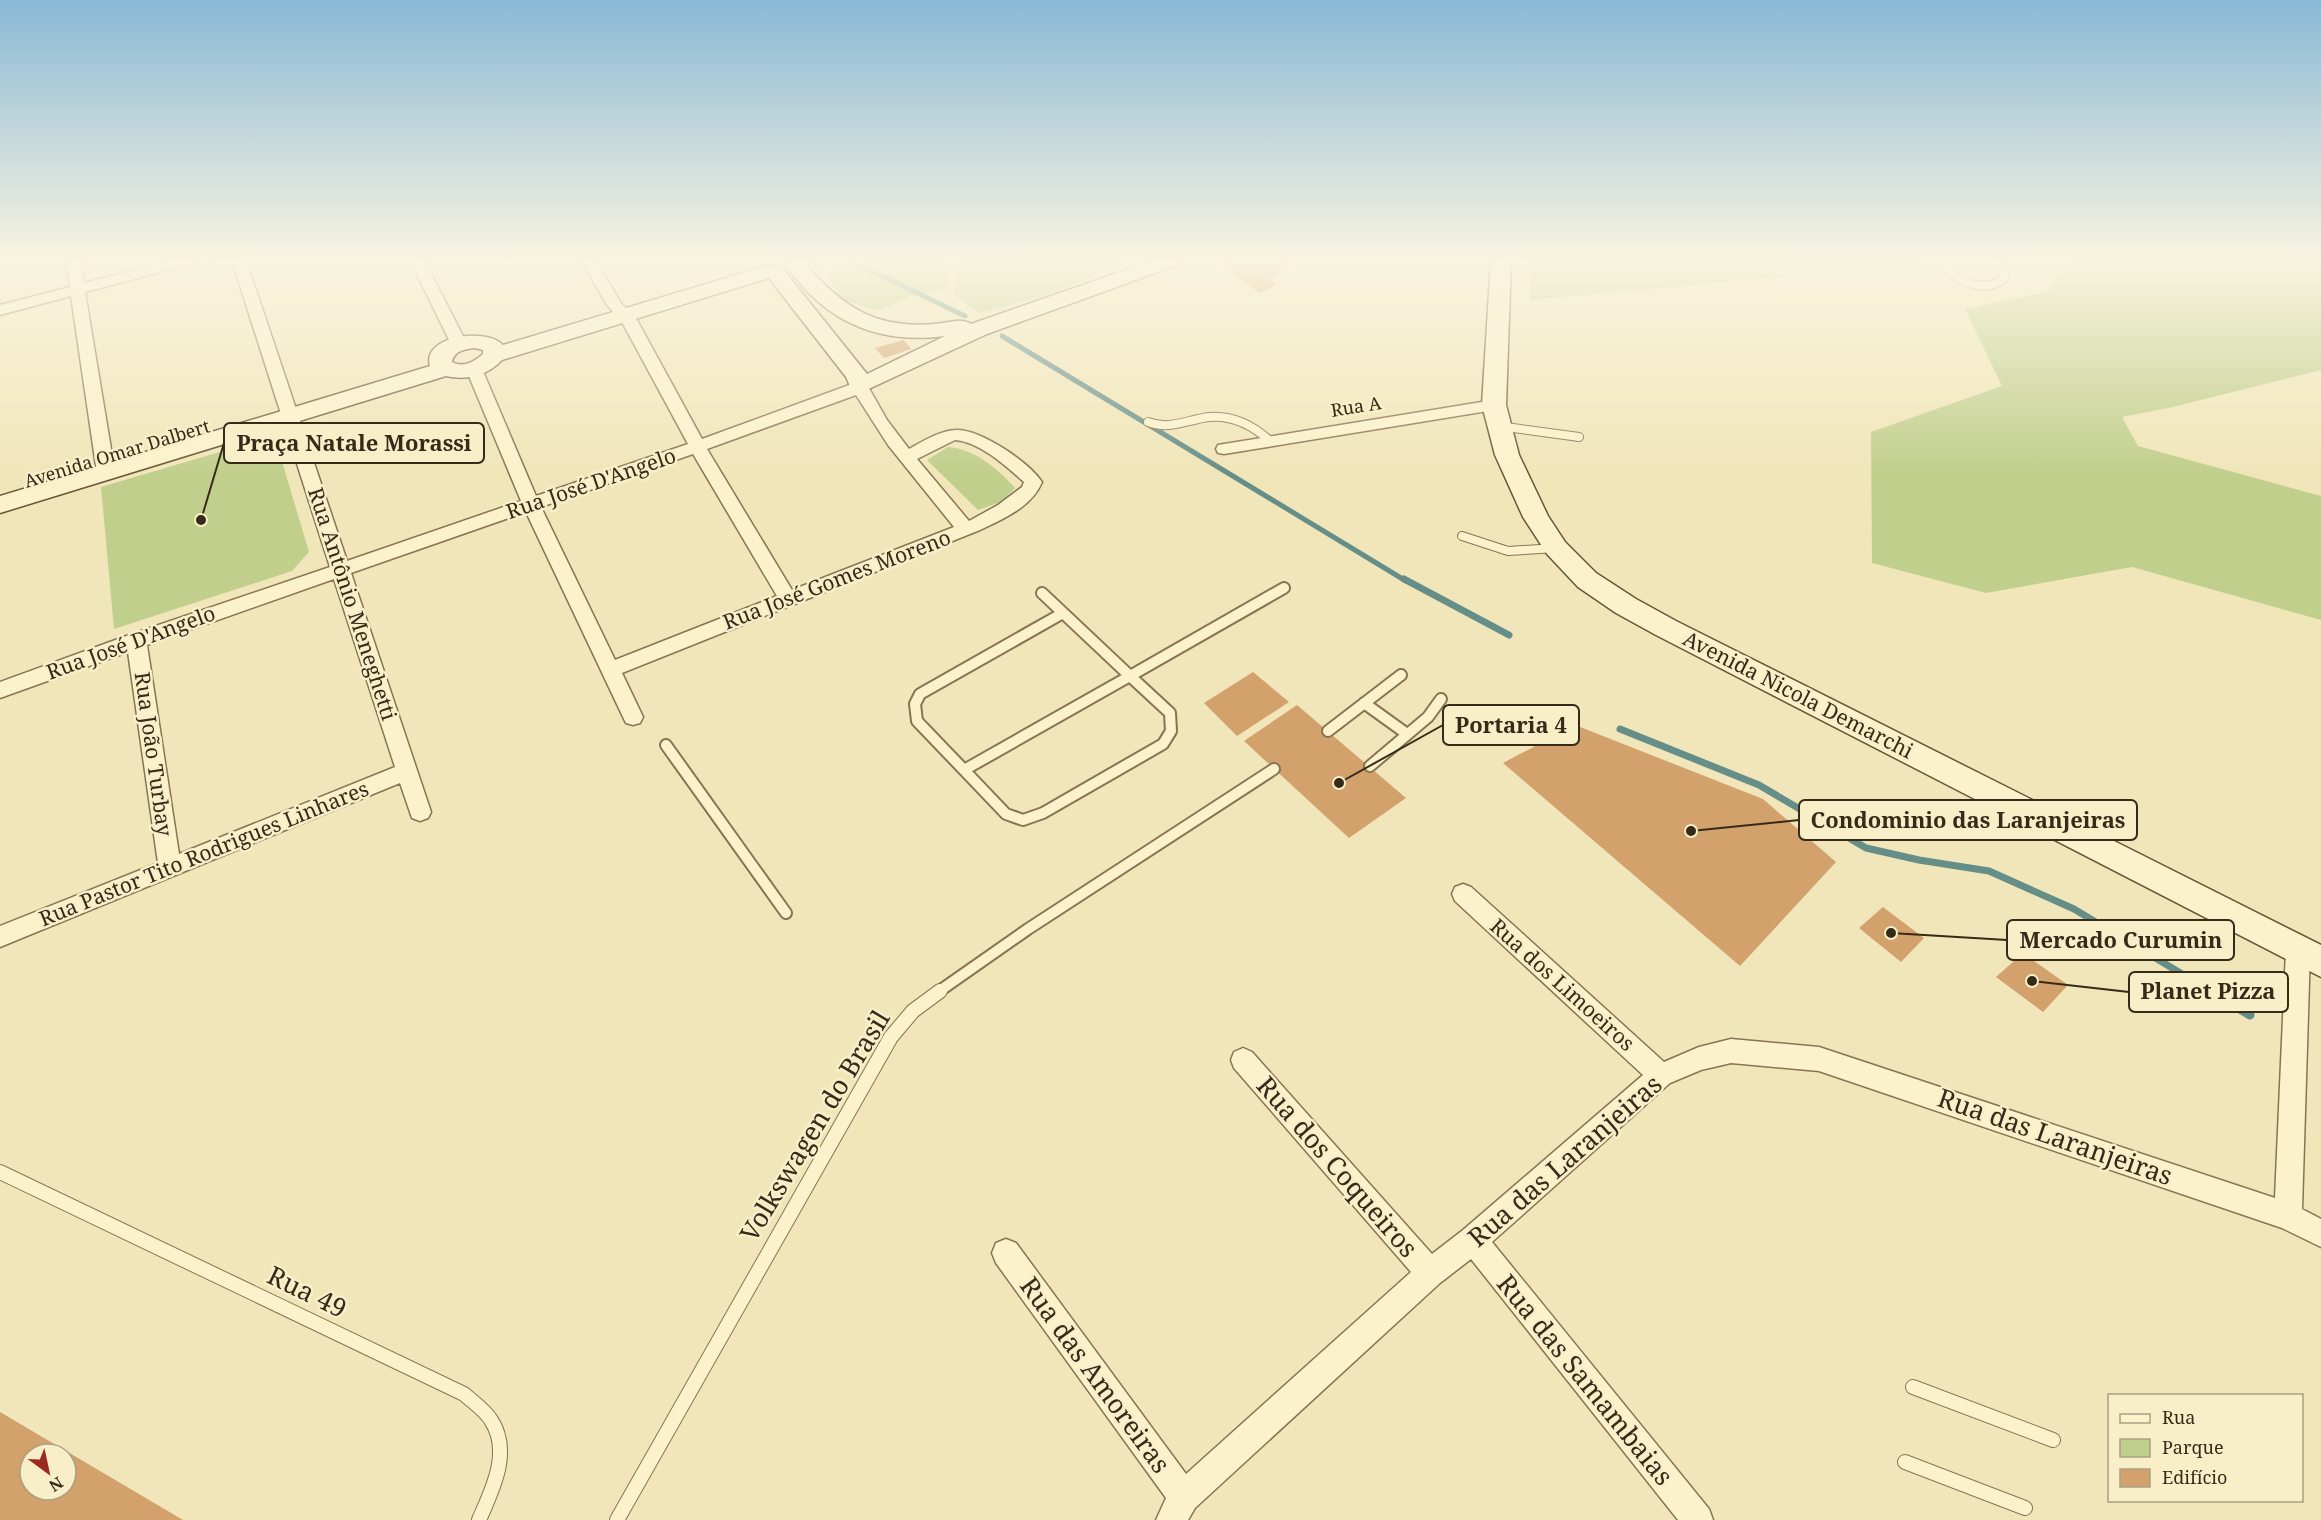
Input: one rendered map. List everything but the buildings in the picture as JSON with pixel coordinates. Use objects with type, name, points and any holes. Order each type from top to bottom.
[{"type":"street","points":[[84,331],[104,465]]},
{"type":"street","name":"Rua Antônio Meneghetti","points":[[262,331],[420,812]]},
{"type":"street","points":[[440,331],[449,357],[459,371],[474,369],[486,363],[491,349]]},
{"type":"street","points":[[449,357],[475,341],[491,349],[550,331]]},
{"type":"street","points":[[635,331],[698,447],[788,599]]},
{"type":"street","name":"Rua José Gomes Moreno","points":[[609,670],[966,530],[867,402],[857,376],[820,331]]},
{"type":"street","points":[[832,346],[843,333],[849,331]]},
{"type":"street","points":[[902,331],[912,333],[934,331]]},
{"type":"street","name":"Rua José D'Angelo","points":[[0,690],[136,640],[531,505],[845,394],[917,357],[975,331]]},
{"type":"street","name":"Avenida Nicola Demarchi","points":[[1499,331],[1497,416],[1512,465],[1536,517],[1556,548],[1587,580],[1626,606],[1666,628],[2310,956]]},
{"type":"street","points":[[912,333],[917,357]]},
{"type":"street","name":"Avenida Omar Dalbert","points":[[0,489],[104,465],[288,410],[449,357]]},
{"type":"street","points":[[474,369],[531,505],[633,717]]},
{"type":"street","name":"Rua A","points":[[1224,449],[1270,441],[1497,416]]},
{"type":"street","points":[[908,457],[949,437],[963,435],[974,439],[1031,479],[1033,483],[1031,490],[1001,512],[966,530]]},
{"type":"street","name":"Avenida Omar Dalbert","points":[[0,505],[104,465]]},
{"type":"street","name":"Rua João Turbay","points":[[136,640],[170,868]]},
{"type":"street","name":"Rua Pastor Tito Rodrigues Linhares","points":[[0,937],[408,771]]},
{"type":"street","name":"Rua dos Limoeiros","points":[[1463,894],[1661,1075]]},
{"type":"street","points":[[2288,1216],[2310,956]]},
{"type":"street","name":"Rua das Laranjeiras","points":[[1178,1508],[1430,1274],[1473,1240],[1661,1075],[1699,1059],[1731,1052],[1820,1059],[2288,1216],[2321,1233]]},
{"type":"street","name":"Rua dos Coqueiros","points":[[1243,1060],[1430,1274]]},
{"type":"street","name":"Rua das Samambaias","points":[[1473,1240],[1698,1520]]},
{"type":"street","name":"Rua das Amoreiras","points":[[1006,1253],[1178,1508]]},
{"type":"lane","points":[[1148,422],[1157,426],[1172,427],[1208,417],[1228,416],[1245,421],[1257,428],[1270,441]]},
{"type":"lane","points":[[1497,416],[1579,437]]},
{"type":"lane","points":[[1462,536],[1508,550],[1556,548]]},
{"type":"lane","points":[[964,770],[1284,588]]},
{"type":"lane","points":[[1042,593],[1170,713],[1171,731],[1163,744],[1043,813],[1023,820],[1006,814],[917,721],[915,704],[920,694],[1063,613]]},
{"type":"lane","points":[[1328,731],[1401,675]]},
{"type":"lane","points":[[1370,766],[1428,717],[1441,699]]},
{"type":"lane","points":[[1364,703],[1407,734]]},
{"type":"lane","points":[[666,745],[786,913]]},
{"type":"lane","name":"Volkswagen do Brasil","points":[[617,1520],[891,1037],[913,1011],[1029,929],[1274,769]]},
{"type":"lane","name":"Rua 49","points":[[0,1172],[464,1394],[494,1423],[501,1449],[496,1480],[479,1520]]},
{"type":"lane","points":[[1913,1386],[2053,1440]]},
{"type":"lane","points":[[1905,1462],[2025,1508]]},
{"type":"green space","points":[[1976,331],[2321,331],[2321,370],[2173,407],[2122,417],[2138,446],[2321,496],[2321,620],[2132,567],[1986,593],[1872,563],[1871,432],[2002,386]]},
{"type":"green space","points":[[275,438],[309,552],[292,571],[114,629],[101,487],[260,440]]},
{"type":"green space","points":[[948,447],[977,456],[1015,488],[1001,502],[978,510],[927,460]]},
{"type":"waterway","points":[[1002,336],[1406,581]]},
{"type":"waterway","points":[[1404,579],[1509,635]]},
{"type":"waterway","points":[[1620,729],[1759,785],[1866,848],[1919,860],[1989,871],[2074,909],[2212,992]]},
{"type":"waterway","points":[[2209,991],[2250,1015]]},
{"type":"place","name":"Praça Natale Morassi","points":[[201,520]]},
{"type":"place","name":"Portaria 4","points":[[1339,783]]},
{"type":"place","name":"Condominio das Laranjeiras","points":[[1691,831]]},
{"type":"place","name":"Mercado Curumin","points":[[1891,933]]},
{"type":"place","name":"Planet Pizza","points":[[2032,981]]}]
